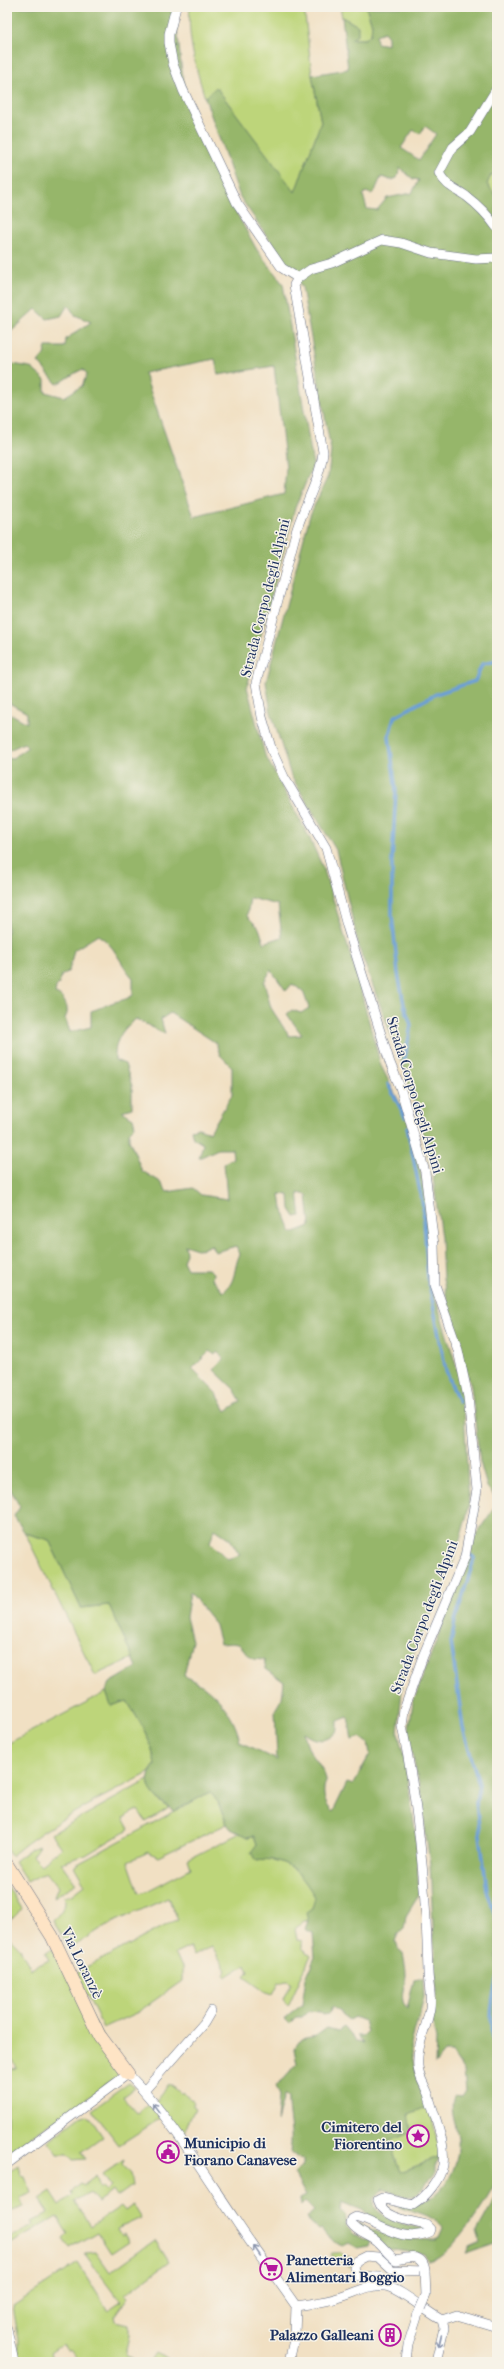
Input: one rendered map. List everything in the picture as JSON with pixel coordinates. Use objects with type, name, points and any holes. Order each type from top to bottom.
[{"type":"street","points":[[176,7],[169,34],[169,43],[173,64],[186,97],[237,203],[282,268],[298,278],[311,269],[332,263],[382,240],[400,243],[431,253],[476,259],[497,258]]},
{"type":"street","points":[[497,88],[470,132],[453,147],[439,173],[446,184],[465,195],[484,210],[497,228]]},
{"type":"street","name":"Strada Corpo degli Alpini","points":[[298,278],[294,285],[296,304],[323,452],[318,476],[303,510],[296,532],[256,683],[262,717],[272,751],[284,777],[326,848],[347,926],[390,1063],[402,1093],[425,1172],[434,1244],[435,1285],[458,1350],[468,1397],[477,1490],[466,1553],[423,1656],[404,1710],[402,1726],[421,1840],[428,1950],[430,2007],[419,2046],[418,2066],[420,2080],[429,2097],[440,2127],[443,2164],[431,2188],[413,2205],[382,2198],[378,2200],[381,2208],[390,2214],[427,2225],[431,2229],[430,2232],[423,2235],[397,2236],[356,2217],[352,2219],[351,2223],[356,2230],[375,2241],[396,2260],[412,2257],[420,2258],[425,2271]]},
{"type":"street","name":"Via Loranzè","points":[[7,1865],[52,1936],[100,2035],[128,2074]]},
{"type":"street","points":[[144,2091],[204,2023],[211,2011]]},
{"type":"street","points":[[7,2164],[128,2074],[144,2091],[209,2178],[240,2229],[296,2306],[294,2335],[289,2362]]},
{"type":"street","points":[[386,2286],[385,2281],[381,2278],[357,2276],[354,2267],[356,2261],[366,2256],[378,2257],[392,2270],[425,2271],[426,2295],[408,2345],[406,2360],[409,2362]]},
{"type":"street","points":[[296,2306],[341,2297],[364,2288],[386,2286],[412,2299],[426,2312],[442,2320],[457,2315],[497,2327]]},
{"type":"street","points":[[436,2362],[444,2328],[442,2320]]},
{"type":"street","points":[[7,2329],[14,2362]]},
{"type":"green space","points":[[7,7],[175,7],[181,65],[190,118],[221,185],[257,250],[283,284],[313,465],[295,508],[247,687],[265,755],[309,837],[324,870],[355,970],[381,1066],[407,1117],[421,1172],[428,1210],[433,1290],[463,1388],[469,1507],[455,1558],[403,1679],[398,1733],[404,1756],[416,1836],[419,1895],[406,1916],[404,1929],[398,1934],[395,1941],[397,1948],[403,1953],[406,1975],[402,1997],[404,2005],[407,2009],[414,1980],[423,1978],[424,1997],[410,2048],[420,2091],[429,2106],[409,2114],[412,2131],[389,2140],[400,2172],[441,2157],[435,2166],[435,2172],[415,2196],[405,2196],[383,2189],[374,2198],[373,2205],[383,2215],[396,2222],[425,2229],[413,2232],[391,2229],[377,2223],[362,2210],[342,2202],[341,2211],[346,2214],[346,2226],[354,2234],[370,2240],[368,2246],[358,2248],[349,2243],[343,2246],[335,2243],[322,2229],[319,2230],[306,2218],[314,2211],[305,2202],[301,2206],[300,2199],[306,2196],[294,2174],[303,2165],[303,2160],[294,2156],[290,2151],[291,2130],[288,2110],[288,2096],[284,2095],[277,2122],[279,2096],[275,2086],[284,2079],[297,2064],[294,2049],[301,2039],[316,2036],[327,2028],[338,2031],[344,2027],[356,2041],[364,2042],[357,2036],[363,2036],[367,2032],[364,2021],[354,2017],[349,2020],[341,2014],[341,2011],[333,2007],[328,2014],[322,2015],[320,2012],[309,2011],[302,2017],[296,2017],[289,2024],[284,2019],[302,2005],[306,1978],[315,1957],[313,1933],[305,1929],[308,1921],[306,1913],[312,1909],[315,1897],[298,1873],[284,1863],[266,1859],[255,1860],[251,1852],[257,1844],[254,1836],[247,1837],[231,1829],[227,1824],[218,1802],[210,1792],[175,1811],[162,1802],[152,1792],[148,1780],[155,1765],[151,1747],[145,1732],[127,1701],[111,1706],[106,1692],[110,1683],[137,1667],[109,1605],[81,1608],[49,1540],[25,1533],[14,1516],[20,1507],[7,1483],[7,758],[11,759],[28,747],[24,743],[7,751],[7,715],[13,715],[27,723],[27,713],[7,702],[7,363],[30,367],[45,380],[45,392],[64,397],[82,386],[87,374],[83,369],[57,384],[38,362],[44,355],[46,347],[65,347],[66,339],[91,322],[75,315],[68,305],[61,316],[47,319],[36,309],[14,329],[7,332],[7,209],[10,205],[7,204]],"holes":[[[215,359],[218,375],[274,366],[286,468],[284,494],[194,517],[144,373]],[[250,898],[278,905],[282,937],[264,943],[259,928],[247,916]],[[98,935],[109,944],[133,978],[133,995],[91,1011],[91,1027],[70,1032],[65,1018],[67,1015],[66,1004],[61,997],[55,994],[56,987],[59,984],[62,975],[69,971],[74,950]],[[271,970],[286,991],[292,984],[303,991],[309,1008],[301,1013],[292,1010],[287,1014],[302,1035],[289,1036],[271,1008],[264,982]],[[170,1013],[216,1043],[220,1055],[232,1067],[232,1095],[210,1132],[198,1128],[191,1130],[193,1138],[203,1144],[199,1158],[218,1149],[232,1149],[233,1158],[224,1163],[227,1199],[201,1195],[193,1188],[167,1192],[159,1181],[142,1171],[129,1139],[129,1132],[135,1126],[133,1118],[122,1111],[132,1108],[132,1086],[125,1064],[115,1060],[117,1042],[122,1032],[136,1019],[165,1034],[161,1019]],[[298,1193],[307,1195],[310,1226],[292,1233],[282,1208],[280,1194],[289,1195],[290,1209],[295,1217],[301,1216]],[[185,1245],[200,1250],[211,1245],[215,1252],[236,1246],[240,1254],[231,1284],[223,1292],[212,1279],[213,1273],[208,1269],[187,1269],[183,1261],[186,1254]],[[210,1351],[215,1355],[217,1352],[224,1358],[214,1370],[234,1389],[241,1401],[226,1411],[217,1394],[192,1369]],[[215,1529],[230,1539],[240,1555],[227,1559],[210,1542]],[[190,1592],[214,1622],[220,1644],[234,1643],[240,1645],[253,1659],[264,1660],[266,1669],[284,1682],[282,1698],[275,1710],[277,1760],[240,1742],[233,1721],[221,1702],[204,1687],[184,1676],[192,1641],[186,1617]],[[348,1717],[352,1740],[360,1737],[368,1743],[370,1754],[353,1785],[347,1783],[333,1812],[328,1807],[324,1795],[326,1780],[324,1773],[311,1753],[304,1733],[313,1738],[322,1740],[334,1734],[338,1730],[338,1721]]]},
{"type":"green space","points":[[190,7],[304,7],[312,75],[321,122],[295,193],[216,87],[205,98],[191,41],[189,18]]},
{"type":"green space","points":[[340,7],[366,7],[372,25],[371,34],[365,39],[350,39],[358,26],[342,17]]},
{"type":"green space","points":[[366,7],[497,7],[497,173],[491,175],[487,184],[497,197],[497,1499],[487,1487],[480,1462],[471,1387],[450,1314],[443,1279],[441,1238],[432,1169],[408,1080],[360,951],[336,850],[291,776],[271,712],[266,682],[310,515],[328,476],[331,451],[302,287],[240,197],[205,98],[216,87],[295,192],[321,122],[312,75],[348,69],[342,17],[358,26],[358,35],[351,39],[365,39],[371,34],[372,24]],"holes":[[[384,32],[388,37],[388,45],[377,43],[376,35]],[[425,126],[436,134],[419,160],[401,148],[413,130],[420,134]],[[400,168],[413,179],[419,180],[412,193],[387,198],[377,210],[367,209],[363,195],[366,192],[371,194],[375,191],[381,177],[392,180],[397,178]]]},
{"type":"green space","points":[[497,173],[497,197],[487,184],[491,175]]},
{"type":"green space","points":[[497,1504],[497,2180],[469,2226],[459,2238],[440,2256],[429,2260],[423,2254],[388,2249],[361,2227],[359,2223],[379,2233],[396,2237],[435,2239],[439,2237],[443,2228],[433,2219],[397,2205],[428,2199],[435,2194],[442,2188],[452,2173],[457,2156],[458,2138],[452,2107],[454,2096],[462,2097],[466,2091],[464,2071],[452,2053],[444,2053],[435,2064],[436,2039],[432,2020],[435,2009],[436,1985],[430,1864],[419,1784],[408,1736],[413,1702],[477,1533]]},
{"type":"green space","points":[[25,1533],[49,1540],[81,1608],[109,1605],[133,1658],[95,1675]]},
{"type":"green space","points":[[106,1692],[111,1705],[127,1701],[148,1739],[155,1765],[149,1773],[60,1821],[11,1856],[7,1850],[7,1744]]},
{"type":"green space","points":[[148,1780],[151,1789],[156,1796],[169,1808],[146,1822],[138,1810],[123,1818],[129,1829],[86,1855],[61,1863],[76,1884],[54,1897],[58,1887],[46,1872],[27,1882],[14,1861],[30,1849],[39,1846],[32,1856],[41,1865],[61,1848],[51,1834]]},
{"type":"green space","points":[[210,1792],[218,1802],[227,1824],[158,1857],[149,1852],[128,1861],[139,1893],[147,1891],[191,1868],[188,1859],[240,1833],[247,1837],[254,1836],[257,1844],[255,1860],[266,1859],[284,1863],[298,1873],[316,1897],[308,1921],[304,1921],[295,1929],[297,1940],[302,1941],[302,1948],[311,1955],[288,2006],[284,1998],[291,1983],[288,1981],[279,1982],[273,1994],[264,1991],[244,1977],[248,1972],[245,1965],[226,1977],[225,1974],[227,1972],[212,1946],[194,1956],[190,1947],[175,1954],[182,1966],[182,1981],[138,2012],[103,2028],[76,1973],[178,1919],[168,1898],[105,1926],[70,1949],[53,1921],[64,1906],[64,1896],[72,1895],[85,1885],[74,1866]]},
{"type":"green space","points":[[7,1885],[21,1909],[7,1923]]},
{"type":"green space","points":[[7,1935],[19,1947],[31,1969],[49,1960],[45,1953],[52,1948],[122,2072],[76,2107],[7,2153],[7,2070],[17,2068],[7,2047]]},
{"type":"green space","points":[[129,2083],[135,2088],[123,2097],[137,2113],[149,2104],[161,2118],[119,2145],[92,2110]]},
{"type":"green space","points":[[169,2084],[182,2094],[183,2092],[194,2102],[192,2106],[195,2108],[182,2137],[156,2101]]},
{"type":"green space","name":"Cimitero del Fiorentino","points":[[429,2106],[441,2157],[400,2172],[389,2140],[412,2131],[408,2114]]},
{"type":"green space","points":[[86,2115],[91,2119],[103,2137],[81,2153],[86,2159],[73,2160],[67,2154],[57,2154],[48,2141],[79,2117]]},
{"type":"green space","points":[[124,2160],[122,2165],[130,2174],[132,2186],[117,2197],[113,2191],[97,2202],[89,2193],[75,2202],[91,2226],[121,2206],[125,2211],[133,2205],[141,2218],[117,2229],[121,2235],[124,2233],[129,2241],[111,2253],[97,2232],[69,2248],[63,2239],[68,2234],[57,2217],[7,2246],[7,2239],[33,2226],[31,2222],[48,2213],[39,2199],[51,2191],[60,2205],[73,2195],[71,2192],[81,2184],[83,2186],[96,2176],[100,2188],[102,2187],[106,2191],[111,2187],[103,2174]]},
{"type":"green space","points":[[19,2165],[21,2175],[25,2176],[32,2193],[20,2198],[24,2207],[7,2213],[7,2173]]},
{"type":"green space","points":[[497,2195],[497,2243],[466,2254],[470,2246],[481,2241],[477,2231]]},
{"type":"green space","points":[[155,2240],[169,2262],[125,2295],[128,2298],[115,2316],[116,2321],[129,2324],[129,2336],[125,2354],[137,2362],[80,2362],[70,2349],[68,2351],[63,2344],[50,2353],[54,2362],[18,2362],[19,2340],[13,2306],[78,2263],[108,2311],[121,2302],[84,2253],[96,2252],[110,2272]]},
{"type":"green space","points":[[332,2253],[340,2253],[343,2256],[350,2257],[352,2260],[350,2267],[331,2255]]},
{"type":"green space","points":[[155,2353],[173,2362],[149,2362]]},
{"type":"waterway","points":[[404,1063],[411,1025],[404,1005],[398,973],[392,915],[392,860],[396,791],[389,736],[394,717],[436,694],[475,681],[482,664],[497,661]]},
{"type":"waterway","points":[[388,1084],[405,1117]]},
{"type":"waterway","points":[[407,1127],[423,1206],[428,1279],[446,1371],[459,1402]]},
{"type":"waterway","points":[[466,1554],[474,1557],[474,1559],[455,1621],[451,1642],[463,1728],[479,1784],[476,1803],[487,1890],[497,1922]]},
{"type":"waterway","points":[[497,1977],[491,2019],[492,2040],[497,2061]]},
{"type":"place","name":"Cimitero del Fiorentino","points":[[418,2136]]},
{"type":"place","name":"Municipio di Fiorano Canavese","points":[[168,2152]]},
{"type":"place","name":"Panetteria Alimentari Boggio","points":[[271,2269]]},
{"type":"place","name":"Palazzo Galleani","points":[[390,2335]]}]
